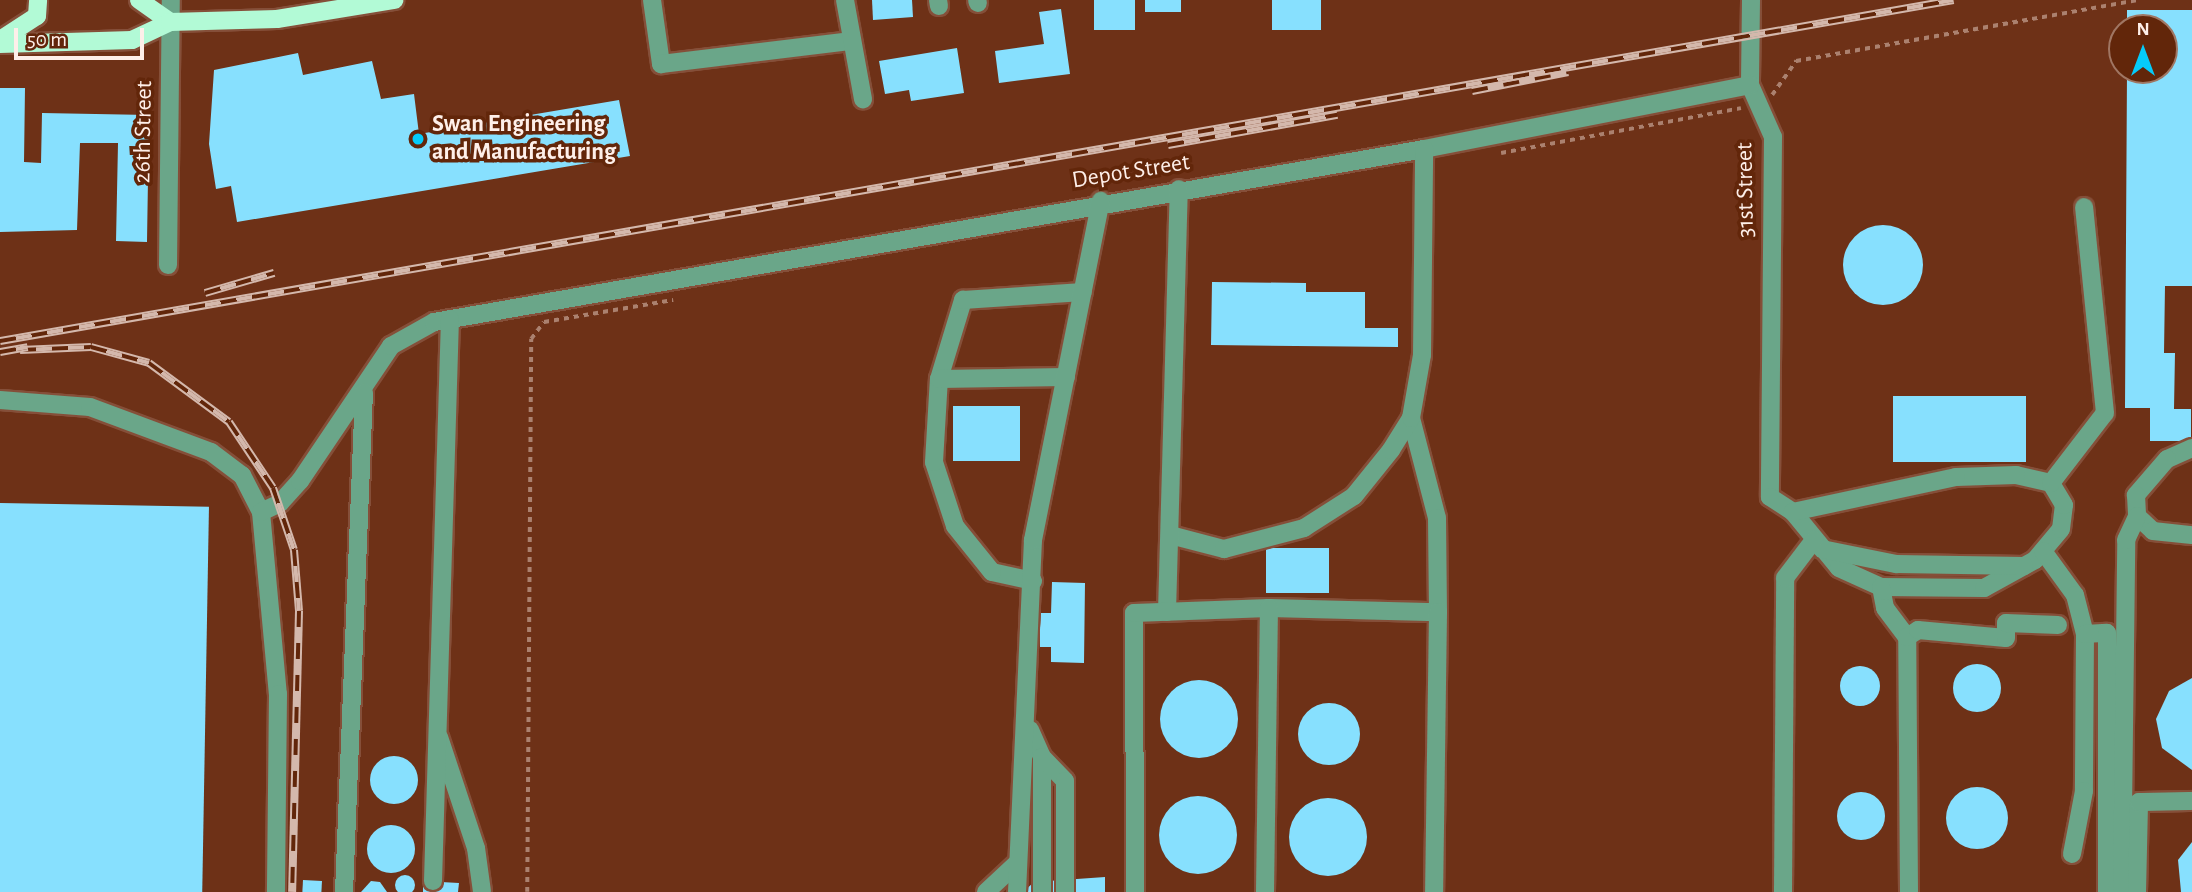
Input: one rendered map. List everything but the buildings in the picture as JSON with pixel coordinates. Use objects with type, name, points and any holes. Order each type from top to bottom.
[{"type":"main road","points":[[0,42],[37,16],[38,0]]},
{"type":"main road","points":[[139,0],[170,22]]},
{"type":"main road","points":[[0,42],[132,40],[170,22],[277,19],[345,4],[394,0]]},
{"type":"street","name":"26th Street","points":[[167,265],[171,0]]},
{"type":"street","points":[[652,0],[661,64],[850,41]]},
{"type":"street","points":[[845,0],[850,41],[863,99]]},
{"type":"street","name":"31st Street","points":[[1751,0],[1750,85],[1773,137],[1770,498],[1793,512]]},
{"type":"street","name":"Depot Street","points":[[261,512],[280,503],[300,481],[364,391],[391,346],[450,319],[1101,201],[1424,149],[1750,85]]},
{"type":"street","points":[[1424,149],[1422,355],[1411,418],[1437,518],[1434,892]]},
{"type":"street","points":[[1167,612],[1174,536],[1179,189]]},
{"type":"street","points":[[1017,892],[1016,864],[1024,840],[1033,540],[1101,201]]},
{"type":"street","points":[[2051,484],[2105,413],[2084,207]]},
{"type":"street","points":[[1033,581],[992,572],[955,526],[934,462],[939,379],[963,300],[1083,292]]},
{"type":"street","points":[[433,881],[434,720],[450,319]]},
{"type":"street","points":[[939,379],[1066,377]]},
{"type":"street","points":[[344,892],[364,391]]},
{"type":"street","points":[[0,400],[90,407],[211,452],[242,475],[261,512],[278,694],[276,892]]},
{"type":"street","points":[[1174,536],[1224,549],[1304,528],[1354,496],[1411,418]]},
{"type":"street","points":[[2122,892],[2126,540],[2137,516],[2136,495],[2146,479],[2192,448]]},
{"type":"street","points":[[2016,475],[2051,484],[2064,505],[2062,529],[2043,551],[2024,566],[1984,588],[1881,587],[1839,568],[1793,512],[1956,477],[2016,475]]},
{"type":"street","points":[[2137,516],[2153,531],[2192,535]]},
{"type":"street","points":[[1818,545],[1896,564],[2024,566]]},
{"type":"street","points":[[1783,892],[1784,578],[1818,545]]},
{"type":"street","points":[[2043,551],[2075,596],[2085,634],[2084,791],[2072,854]]},
{"type":"street","points":[[1881,587],[1885,608],[1907,637],[1909,892]]},
{"type":"street","points":[[1135,892],[1134,613],[1269,608],[1438,612]]},
{"type":"street","points":[[1265,892],[1269,608]]},
{"type":"street","points":[[1907,637],[1942,631],[2006,638],[2006,623],[2059,625]]},
{"type":"street","points":[[2085,634],[2107,633],[2108,892]]},
{"type":"street","points":[[434,720],[476,848],[482,892]]},
{"type":"street","points":[[1028,728],[1042,757],[1065,782],[1065,892]]},
{"type":"street","points":[[1042,757],[1042,892]]},
{"type":"street","points":[[2137,892],[2139,802],[2192,801]]},
{"type":"street","points":[[986,892],[1016,864]]},
{"type":"path","points":[[1491,155],[1758,105],[1769,101],[1796,61],[2138,0]]},
{"type":"path","points":[[527,892],[531,339],[544,322],[681,298]]},
{"type":"railway","points":[[0,341],[1953,0]]},
{"type":"railway","points":[[1472,91],[1568,72]]},
{"type":"railway","points":[[1168,145],[1337,115]]},
{"type":"railway","points":[[205,293],[274,273]]},
{"type":"railway","points":[[0,352],[28,347]]},
{"type":"railway","points":[[20,350],[91,347],[149,363],[229,422],[273,488],[294,550],[299,611],[292,892]]},
{"type":"place","name":"Swan Engineering and Manufacturing","points":[[418,139]]}]
